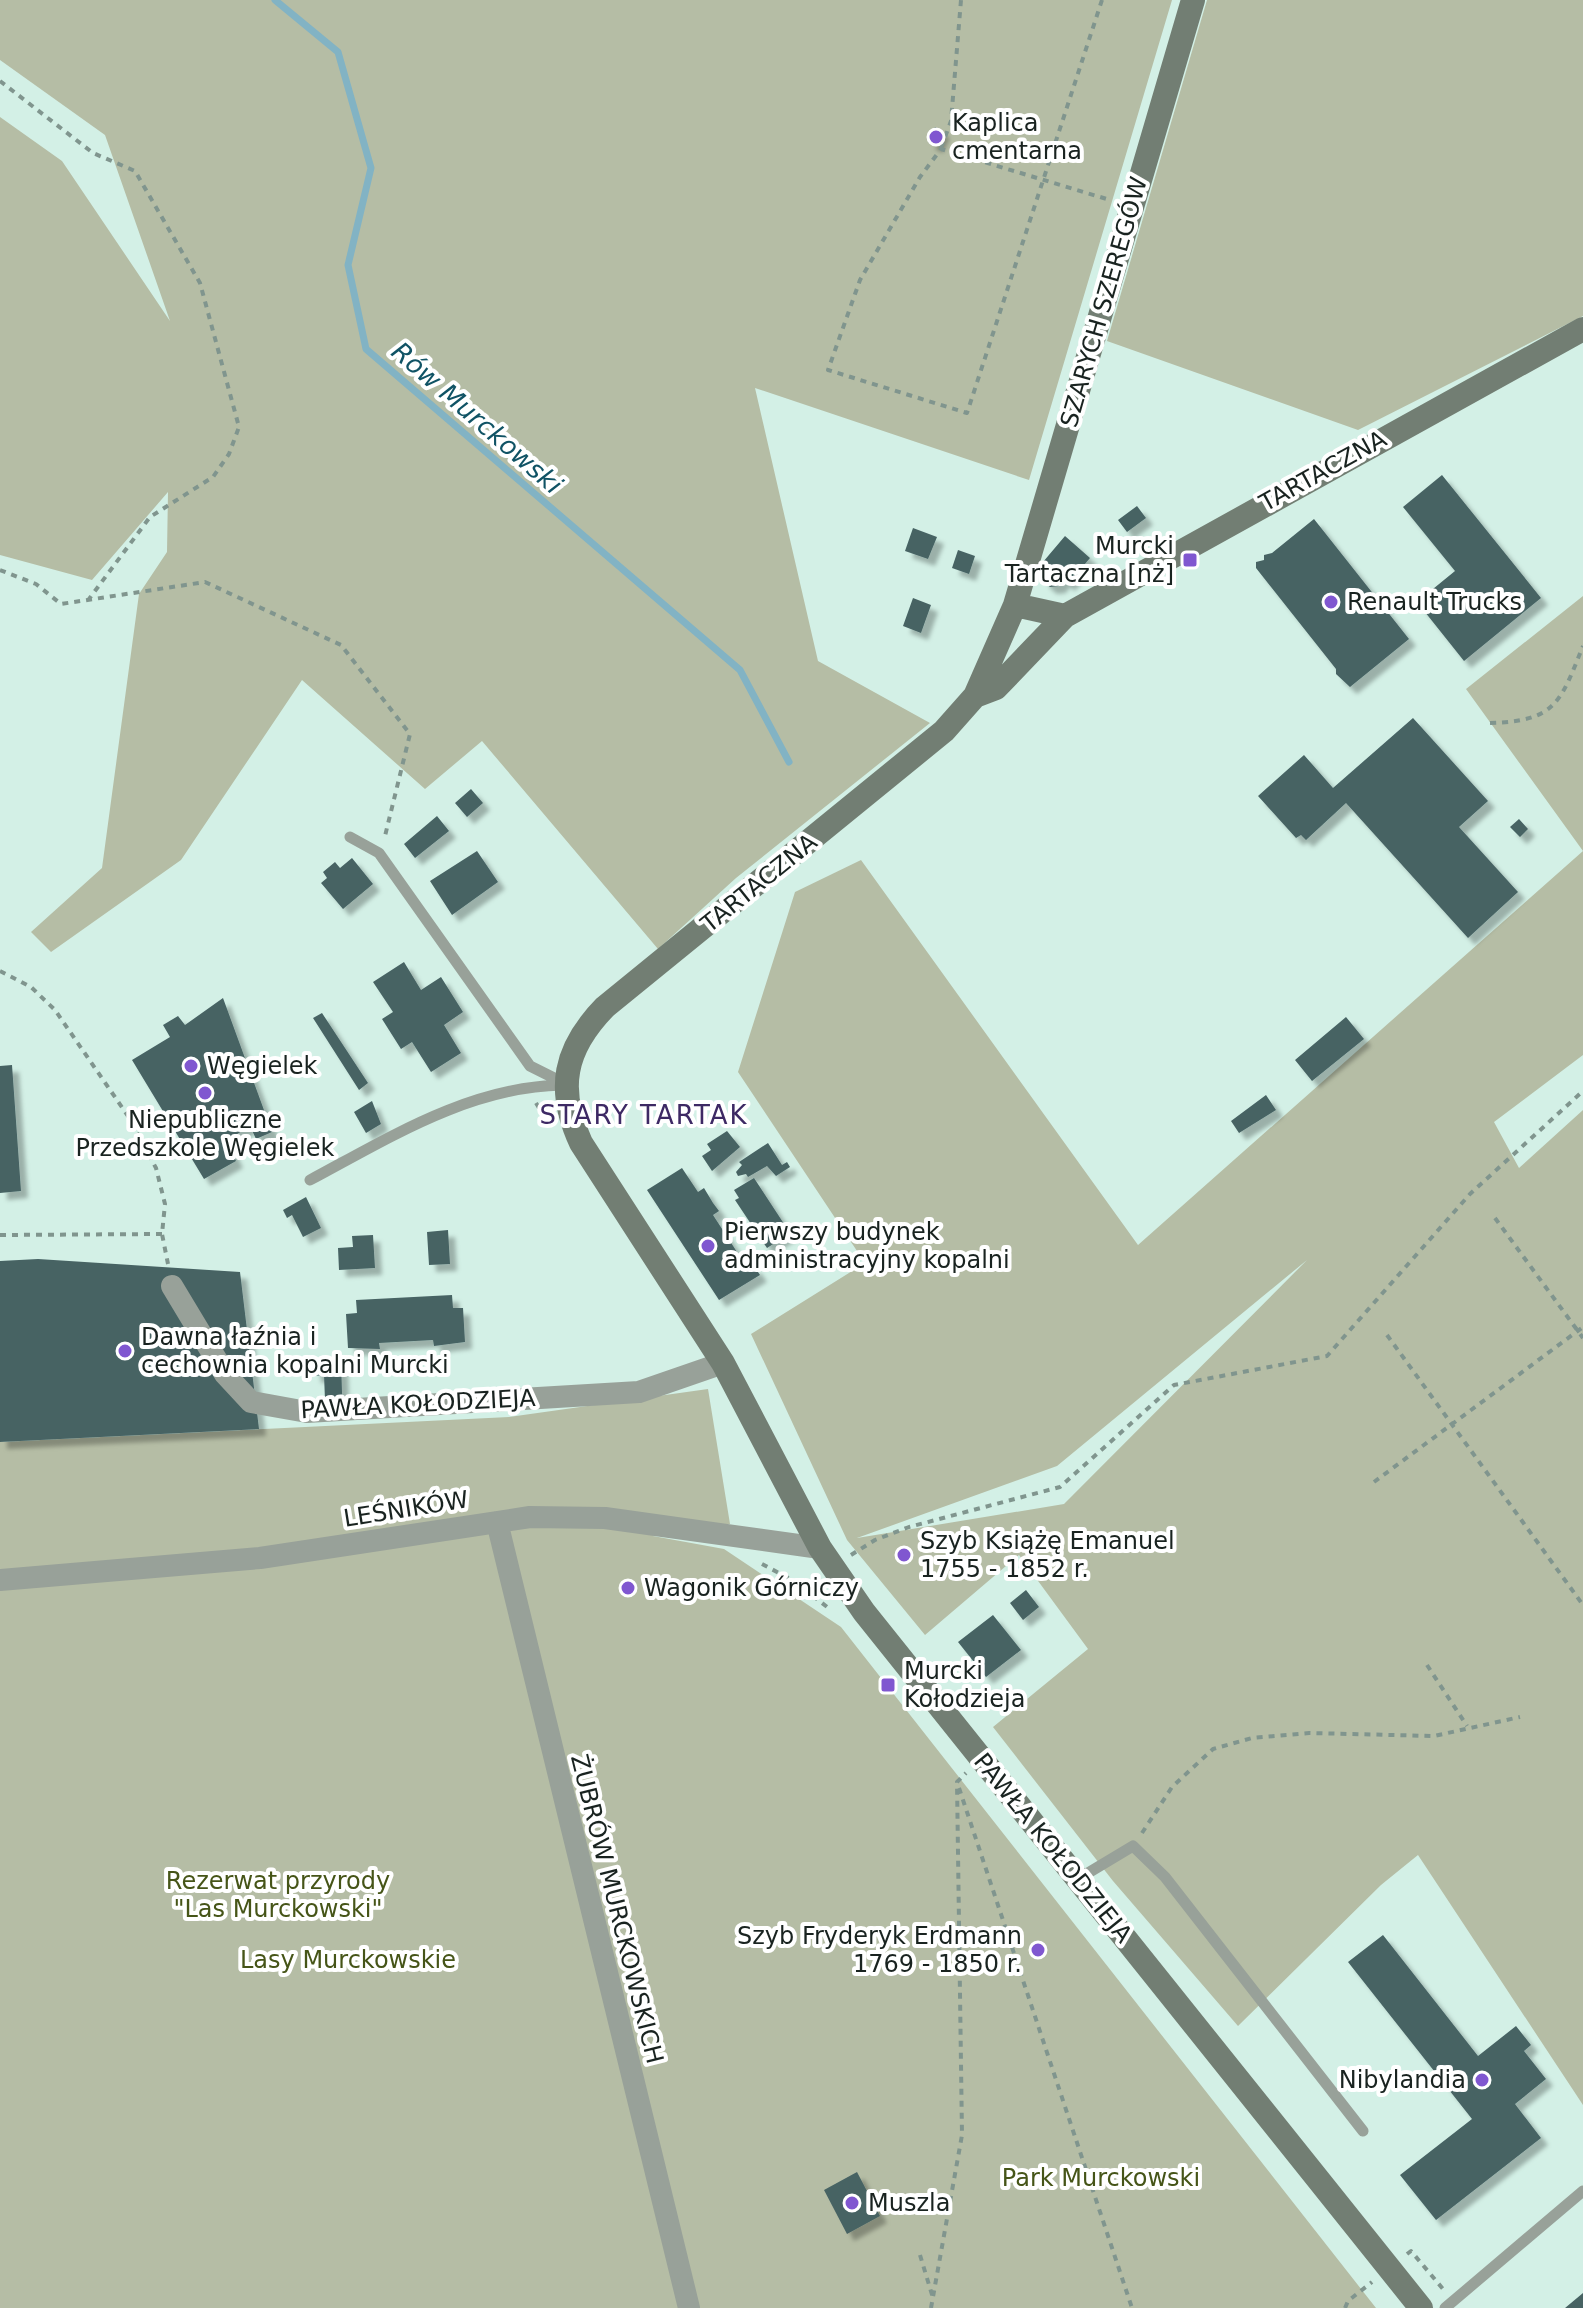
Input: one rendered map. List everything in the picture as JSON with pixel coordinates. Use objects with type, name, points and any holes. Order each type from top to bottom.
[{"type":"street","name":"SZARYCH SZEREGÓW","points":[[1015,605],[1193,0]]},
{"type":"street","name":"TARTACZNA","points":[[975,696],[996,688],[1065,616],[1583,329]]},
{"type":"street","points":[[1015,605],[1065,616]]},
{"type":"street","name":"TARTACZNA","points":[[566,1084],[579,1040],[605,1007],[844,816],[944,731],[975,696],[1015,605]]},
{"type":"street","name":"PAWŁA KOŁODZIEJA","points":[[566,1084],[568,1114],[581,1143],[723,1363],[826,1557],[872,1622],[1421,2308]]},
{"type":"street","name":"PAWŁA KOŁODZIEJA","points":[[172,1286],[225,1374],[251,1402],[307,1412],[639,1392],[723,1363]]},
{"type":"street","name":"LEŚNIKÓW","points":[[0,1580],[260,1558],[530,1517],[605,1518],[744,1537],[826,1557]]},
{"type":"street","name":"ŻUBRÓW MURCKOWSKICH","points":[[497,1522],[689,2308]]},
{"type":"lane","points":[[350,837],[379,853],[530,1066],[566,1084]]},
{"type":"lane","points":[[310,1180],[412,1126],[486,1095],[526,1085],[566,1084]]},
{"type":"lane","points":[[1077,1880],[1133,1846],[1165,1877],[1363,2131]]},
{"type":"lane","points":[[1449,2305],[1583,2191]]},
{"type":"path","points":[[961,0],[951,121],[941,149],[920,177],[860,280],[828,370],[967,413],[1102,0]]},
{"type":"path","points":[[0,81],[93,153],[135,171],[200,283],[239,427],[229,454],[213,477],[150,517],[89,599]]},
{"type":"path","points":[[941,149],[1117,203]]},
{"type":"path","points":[[0,570],[36,584],[61,604],[205,582],[341,645],[410,734],[394,807],[379,853]]},
{"type":"path","points":[[1490,723],[1524,722],[1552,709],[1570,682],[1583,646]]},
{"type":"path","points":[[0,971],[31,987],[55,1010],[128,1116],[156,1168],[165,1204],[162,1234],[172,1286]]},
{"type":"path","points":[[826,1557],[909,1527],[1060,1487],[1174,1385],[1327,1356],[1470,1194],[1583,1091]]},
{"type":"path","points":[[1495,1218],[1580,1329],[1583,1338]]},
{"type":"path","points":[[0,1235],[162,1234]]},
{"type":"path","points":[[1374,1482],[1580,1329]]},
{"type":"path","points":[[1387,1335],[1450,1426],[1583,1605]]},
{"type":"path","points":[[744,1537],[745,1554],[794,1581],[832,1610]]},
{"type":"path","points":[[1427,1665],[1467,1726]]},
{"type":"path","points":[[1133,1846],[1172,1787],[1213,1749],[1252,1738],[1280,1735],[1434,1736],[1467,1726],[1520,1717]]},
{"type":"path","points":[[931,2308],[962,2135],[957,1782],[1132,2308]]},
{"type":"path","points":[[1411,2251],[1449,2305]]},
{"type":"path","points":[[920,2255],[933,2300]]},
{"type":"path","points":[[1345,2308],[1348,2301],[1388,2268]]},
{"type":"green space","points":[[0,0],[1172,0],[1029,480],[755,388],[818,661],[930,723],[736,878],[658,949],[482,741],[425,789],[302,680],[181,860],[51,952],[31,932],[102,868],[139,594],[167,552],[168,492],[92,580],[0,555],[0,117],[62,161],[170,321],[105,135],[0,60]]},
{"type":"green space","points":[[1207,0],[1583,0],[1583,316],[1358,430],[1107,341]]},
{"type":"green space","points":[[1583,596],[1583,851],[1466,689]]},
{"type":"green space","points":[[1583,851],[1583,1055],[1494,1122],[1519,1168],[1583,1110],[1583,2105],[1418,1855],[1381,1885],[1238,2026],[1113,1881],[993,1727],[1088,1649],[1019,1555],[925,1635],[847,1540],[751,1334],[865,1263],[738,1072],[795,892],[861,860],[1138,1245]],"holes":[[[1307,1260],[1064,1504],[857,1538],[1057,1466]]]},
{"type":"green space","name":"Lasy Murckowskie","points":[[708,1389],[730,1524],[654,1530],[653,1536],[724,1549],[841,1627],[1376,2308],[0,2308],[0,1442],[509,1417]]},
{"type":"building","name":"Kaplica cmentarna","points":[[935,127],[943,131],[936,146],[928,142]]},
{"type":"building","points":[[1442,475],[1541,598],[1464,661],[1417,602],[1455,571],[1403,507]]},
{"type":"building","points":[[1137,506],[1146,518],[1127,532],[1118,520]]},
{"type":"building","name":"Renault Trucks","points":[[1314,519],[1409,639],[1350,687],[1336,674],[1336,669],[1256,568],[1256,562],[1264,560],[1264,555],[1272,553]]},
{"type":"building","points":[[913,528],[937,537],[928,559],[905,551]]},
{"type":"building","points":[[1065,536],[1090,558],[1068,584],[1063,580],[1059,586],[1050,587],[1043,581],[1042,572],[1047,566],[1043,562]]},
{"type":"building","points":[[958,550],[975,556],[969,574],[952,568]]},
{"type":"building","points":[[913,598],[931,605],[921,633],[903,626]]},
{"type":"building","points":[[1413,718],[1488,801],[1459,827],[1518,892],[1468,938],[1346,803],[1306,840],[1301,835],[1296,838],[1258,796],[1304,755],[1333,788]]},
{"type":"building","points":[[471,789],[483,803],[467,817],[455,803]]},
{"type":"building","points":[[437,816],[449,831],[415,858],[404,844]]},
{"type":"building","points":[[1519,819],[1528,829],[1520,837],[1510,827]]},
{"type":"building","points":[[477,851],[498,882],[452,915],[430,881]]},
{"type":"building","points":[[352,858],[373,884],[343,909],[321,883],[327,878],[323,872],[335,862],[340,868]]},
{"type":"building","points":[[404,962],[421,990],[441,977],[463,1012],[444,1025],[461,1053],[431,1072],[412,1042],[401,1049],[382,1019],[393,1012],[373,982]]},
{"type":"building","name":"Niepubliczne Przedszkole Węgielek","points":[[223,998],[272,1132],[256,1139],[250,1126],[226,1141],[236,1161],[204,1179],[132,1060],[170,1037],[163,1025],[178,1016],[185,1025]]},
{"type":"building","points":[[322,1013],[368,1083],[359,1090],[313,1018]]},
{"type":"building","points":[[1346,1017],[1364,1039],[1312,1081],[1295,1060]]},
{"type":"building","points":[[12,1065],[21,1191],[0,1193],[0,1066]]},
{"type":"building","points":[[1266,1095],[1276,1110],[1239,1133],[1231,1121]]},
{"type":"building","points":[[372,1101],[381,1124],[366,1133],[354,1112]]},
{"type":"building","points":[[727,1131],[740,1147],[712,1171],[702,1156],[711,1150],[707,1144]]},
{"type":"building","points":[[768,1143],[782,1165],[787,1162],[790,1167],[776,1176],[767,1166],[748,1177],[746,1174],[738,1176],[736,1172],[742,1165],[739,1162]]},
{"type":"building","name":"Pierwszy budynek administracyjny kopalni","points":[[682,1168],[698,1192],[704,1188],[719,1211],[713,1215],[748,1269],[754,1266],[760,1275],[719,1300],[647,1190]]},
{"type":"building","points":[[754,1178],[790,1233],[767,1248],[735,1200],[739,1198],[734,1190]]},
{"type":"building","points":[[306,1197],[321,1228],[303,1237],[292,1215],[287,1218],[283,1210]]},
{"type":"building","points":[[448,1230],[450,1264],[429,1265],[427,1232]]},
{"type":"building","points":[[373,1235],[375,1268],[339,1270],[338,1248],[353,1247],[352,1236]]},
{"type":"building","name":"Dawna łaźnia i cechownia kopalni Murcki","points":[[38,1259],[240,1272],[259,1429],[0,1442],[0,1261]]},
{"type":"building","points":[[452,1295],[453,1308],[463,1308],[465,1342],[434,1346],[433,1340],[379,1343],[380,1349],[348,1348],[346,1314],[357,1313],[356,1300]]},
{"type":"building","points":[[341,1361],[343,1403],[325,1400],[324,1375],[314,1376],[313,1362]]},
{"type":"building","points":[[1026,1590],[1039,1607],[1023,1620],[1010,1603]]},
{"type":"building","points":[[993,1615],[1021,1650],[986,1677],[958,1642]]},
{"type":"building","name":"Nibylandia","points":[[1383,1935],[1478,2056],[1516,2026],[1531,2045],[1524,2051],[1546,2079],[1515,2104],[1541,2138],[1436,2220],[1400,2175],[1472,2119],[1348,1962]]},
{"type":"building","name":"Muszla","points":[[857,2172],[880,2216],[847,2234],[824,2190]]},
{"type":"building","points":[[1583,2293],[1583,2308],[1565,2308]]},
{"type":"waterway","name":"Rów Murckowski","points":[[275,0],[338,52],[371,168],[348,265],[366,349],[740,670],[789,762]]},
{"type":"place","name":"Kaplica cmentarna","points":[[936,137]]},
{"type":"place","name":"Murcki Tartaczna [nż]","points":[[1190,560]]},
{"type":"place","name":"Renault Trucks","points":[[1331,602]]},
{"type":"place","name":"Węgielek","points":[[191,1066]]},
{"type":"place","name":"Niepubliczne Przedszkole Węgielek","points":[[205,1093]]},
{"type":"place","name":"Pierwszy budynek administracyjny kopalni","points":[[708,1246]]},
{"type":"place","name":"Dawna łaźnia i cechownia kopalni Murcki","points":[[125,1351]]},
{"type":"place","name":"Szyb Książę Emanuel 1755 - 1852 r.","points":[[904,1555]]},
{"type":"place","name":"Wagonik Górniczy","points":[[628,1588]]},
{"type":"place","name":"Murcki Kołodzieja","points":[[888,1685]]},
{"type":"place","name":"Szyb Fryderyk Erdmann 1769 - 1850 r.","points":[[1038,1950]]},
{"type":"place","name":"Nibylandia","points":[[1482,2080]]},
{"type":"place","name":"Muszla","points":[[852,2203]]},
{"type":"district","name":"STARY TARTAK","points":[[644,1115]]},
{"type":"park label","name":"Rezerwat przyrody \"Las Murckowski\"","points":[[278,1895]]},
{"type":"park label","name":"Park Murckowski","points":[[1101,2178]]}]
